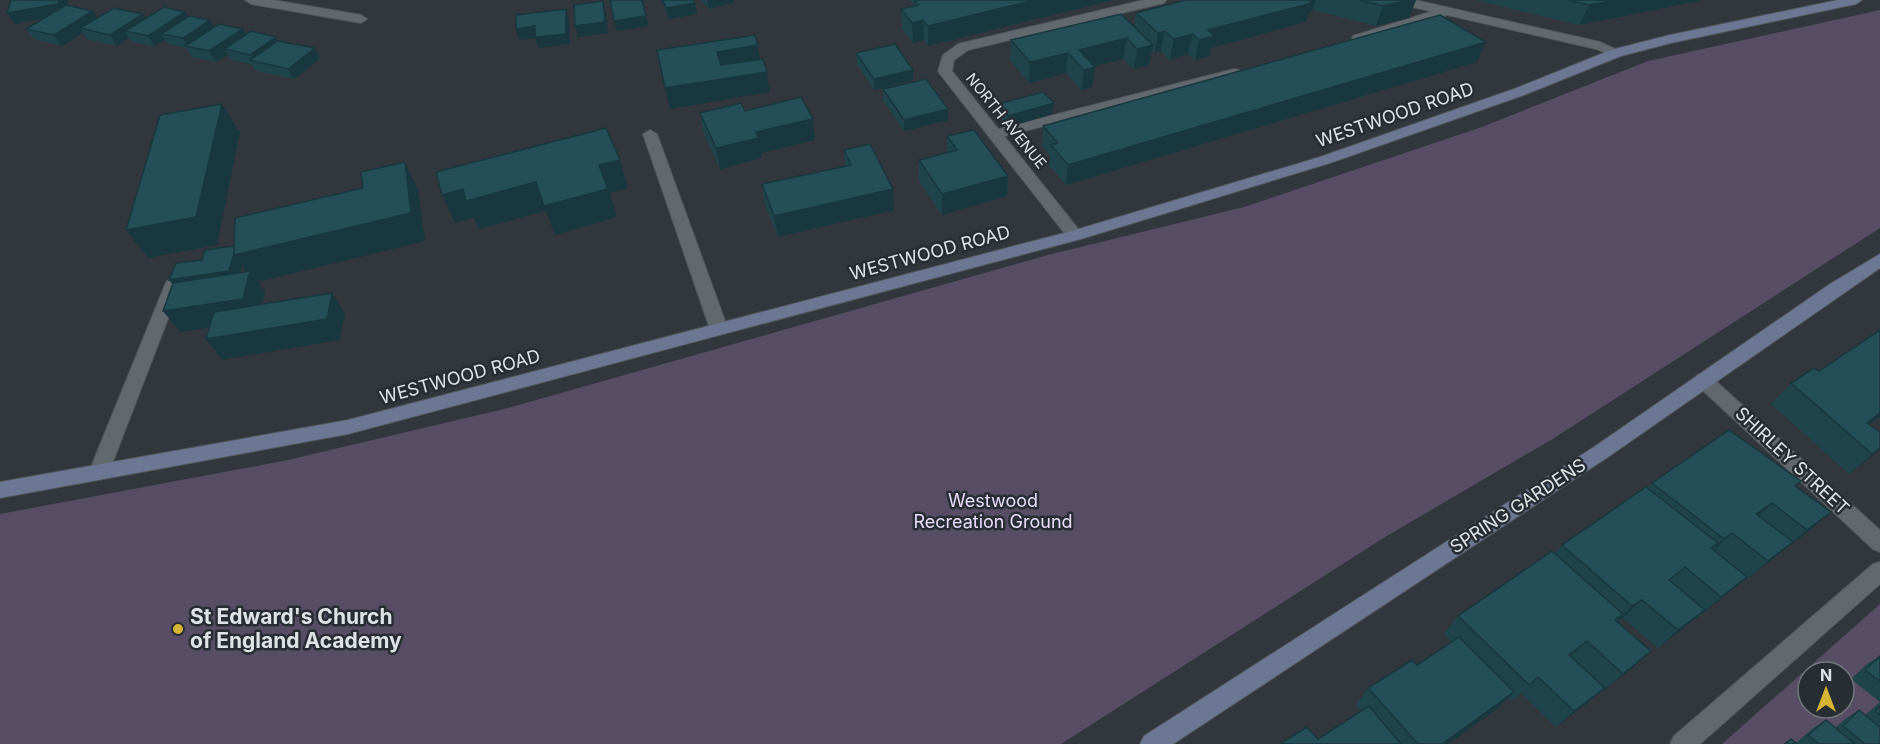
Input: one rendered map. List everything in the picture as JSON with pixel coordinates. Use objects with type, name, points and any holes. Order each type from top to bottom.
[{"type":"street","points":[[251,0],[361,19]]},
{"type":"street","name":"NORTH AVENUE","points":[[1075,235],[945,71],[948,58],[963,47],[1160,0]]},
{"type":"street","points":[[1399,0],[1600,46],[1617,53]]},
{"type":"street","name":"WESTWOOD ROAD","points":[[0,490],[348,427],[1075,235],[1325,160],[1520,92],[1617,53],[1670,39],[1856,0]]},
{"type":"street","points":[[1340,44],[1446,11]]},
{"type":"street","points":[[997,134],[1250,69]]},
{"type":"street","points":[[650,134],[719,328]]},
{"type":"street","name":"SPRING GARDENS","points":[[1152,744],[1601,452],[1836,288],[1880,260]]},
{"type":"street","points":[[99,472],[173,285]]},
{"type":"street","name":"SHIRLEY STREET","points":[[1703,380],[1880,543]]},
{"type":"street","points":[[1682,744],[1880,571]]},
{"type":"green space","name":"Westwood Recreation Ground","points":[[1880,10],[1880,228],[1551,440],[1385,537],[1061,744],[0,744],[0,514],[288,460],[508,408],[1048,255],[1244,207],[1482,127],[1648,61]]},
{"type":"green space","points":[[1880,604],[1880,744],[1722,744],[1796,678],[1796,720],[1856,720],[1856,660],[1817,660]]},
{"type":"building","points":[[11,0],[59,0],[58,4],[7,13]]},
{"type":"building","points":[[610,0],[642,0],[646,16],[614,21]]},
{"type":"building","points":[[663,0],[693,0],[695,3],[666,8]]},
{"type":"building","points":[[914,0],[1035,0],[928,26],[923,20],[912,23],[901,9],[919,5]]},
{"type":"building","points":[[1186,0],[1309,0],[1312,3],[1208,30],[1214,36],[1199,40],[1193,34],[1174,39],[1164,31],[1158,33],[1136,13]]},
{"type":"building","points":[[1359,0],[1409,0],[1383,6]]},
{"type":"building","points":[[1567,0],[1615,0],[1589,5]]},
{"type":"building","points":[[603,1],[605,22],[575,26],[574,5]]},
{"type":"building","points":[[66,5],[93,11],[54,35],[26,29]]},
{"type":"building","points":[[164,7],[185,12],[148,36],[125,31]]},
{"type":"building","points":[[114,8],[143,14],[110,35],[80,28]]},
{"type":"building","points":[[566,9],[566,34],[535,37],[535,26],[516,29],[516,15]]},
{"type":"building","points":[[1121,14],[1153,45],[1137,49],[1127,38],[1079,50],[1095,67],[1084,70],[1068,53],[1030,62],[1011,40]]},
{"type":"building","points":[[1440,15],[1486,42],[1068,165],[1051,145],[1058,143],[1043,126]]},
{"type":"building","points":[[189,16],[210,20],[183,38],[161,34]]},
{"type":"building","points":[[219,24],[243,29],[209,51],[185,46]]},
{"type":"building","points":[[251,31],[276,37],[250,55],[225,49]]},
{"type":"building","points":[[755,35],[758,45],[717,52],[721,65],[763,59],[767,72],[665,88],[657,50]]},
{"type":"building","points":[[278,41],[315,48],[288,69],[250,60]]},
{"type":"building","points":[[895,44],[913,70],[874,79],[856,53]]},
{"type":"building","points":[[926,79],[948,109],[904,120],[883,89]]},
{"type":"building","points":[[1043,92],[1054,103],[1008,116],[998,104]]},
{"type":"building","points":[[801,97],[813,119],[756,132],[759,138],[716,148],[700,113],[741,103],[745,111]]},
{"type":"building","points":[[222,104],[196,217],[126,230],[160,115]]},
{"type":"building","points":[[606,128],[620,160],[599,165],[608,189],[544,206],[536,182],[466,201],[463,189],[442,195],[436,172]]},
{"type":"building","points":[[974,130],[1008,176],[942,194],[919,160],[957,150],[947,136]]},
{"type":"building","points":[[870,144],[893,189],[774,216],[762,184],[851,165],[844,150]]},
{"type":"building","points":[[405,162],[411,213],[234,255],[235,218],[363,188],[361,172]]},
{"type":"building","points":[[234,246],[229,271],[169,280],[176,263],[202,260],[205,250]]},
{"type":"building","points":[[250,271],[243,299],[163,311],[173,283]]},
{"type":"building","points":[[332,293],[327,319],[206,339],[214,312]]},
{"type":"building","points":[[1880,330],[1880,413],[1867,423],[1880,432],[1880,448],[1872,454],[1791,383],[1814,368],[1819,371]]},
{"type":"building","points":[[1729,430],[1801,481],[1795,486],[1831,512],[1807,530],[1772,503],[1756,514],[1793,542],[1768,561],[1732,533],[1724,539],[1652,483]]},
{"type":"building","points":[[1646,487],[1718,543],[1711,548],[1747,577],[1721,597],[1685,567],[1669,580],[1705,610],[1678,630],[1642,600],[1632,606],[1562,545]]},
{"type":"building","points":[[1552,551],[1623,614],[1615,620],[1651,651],[1623,674],[1587,641],[1569,655],[1605,688],[1574,711],[1538,677],[1529,685],[1458,616]]},
{"type":"building","points":[[1459,637],[1514,692],[1442,744],[1418,744],[1368,688],[1412,660],[1417,665]]},
{"type":"building","points":[[1880,656],[1880,681],[1865,670]]},
{"type":"building","points":[[1369,706],[1401,744],[1280,744],[1307,727],[1318,739]]},
{"type":"building","points":[[1859,710],[1880,727],[1880,744],[1865,744],[1843,726],[1849,720],[1856,720],[1856,713]]},
{"type":"building","points":[[1826,720],[1855,744],[1819,744],[1808,735]]},
{"type":"building","points":[[1791,739],[1797,744],[1785,744]]},
{"type":"place","name":"St Edward's Church of England Academy","points":[[178,629]]}]
